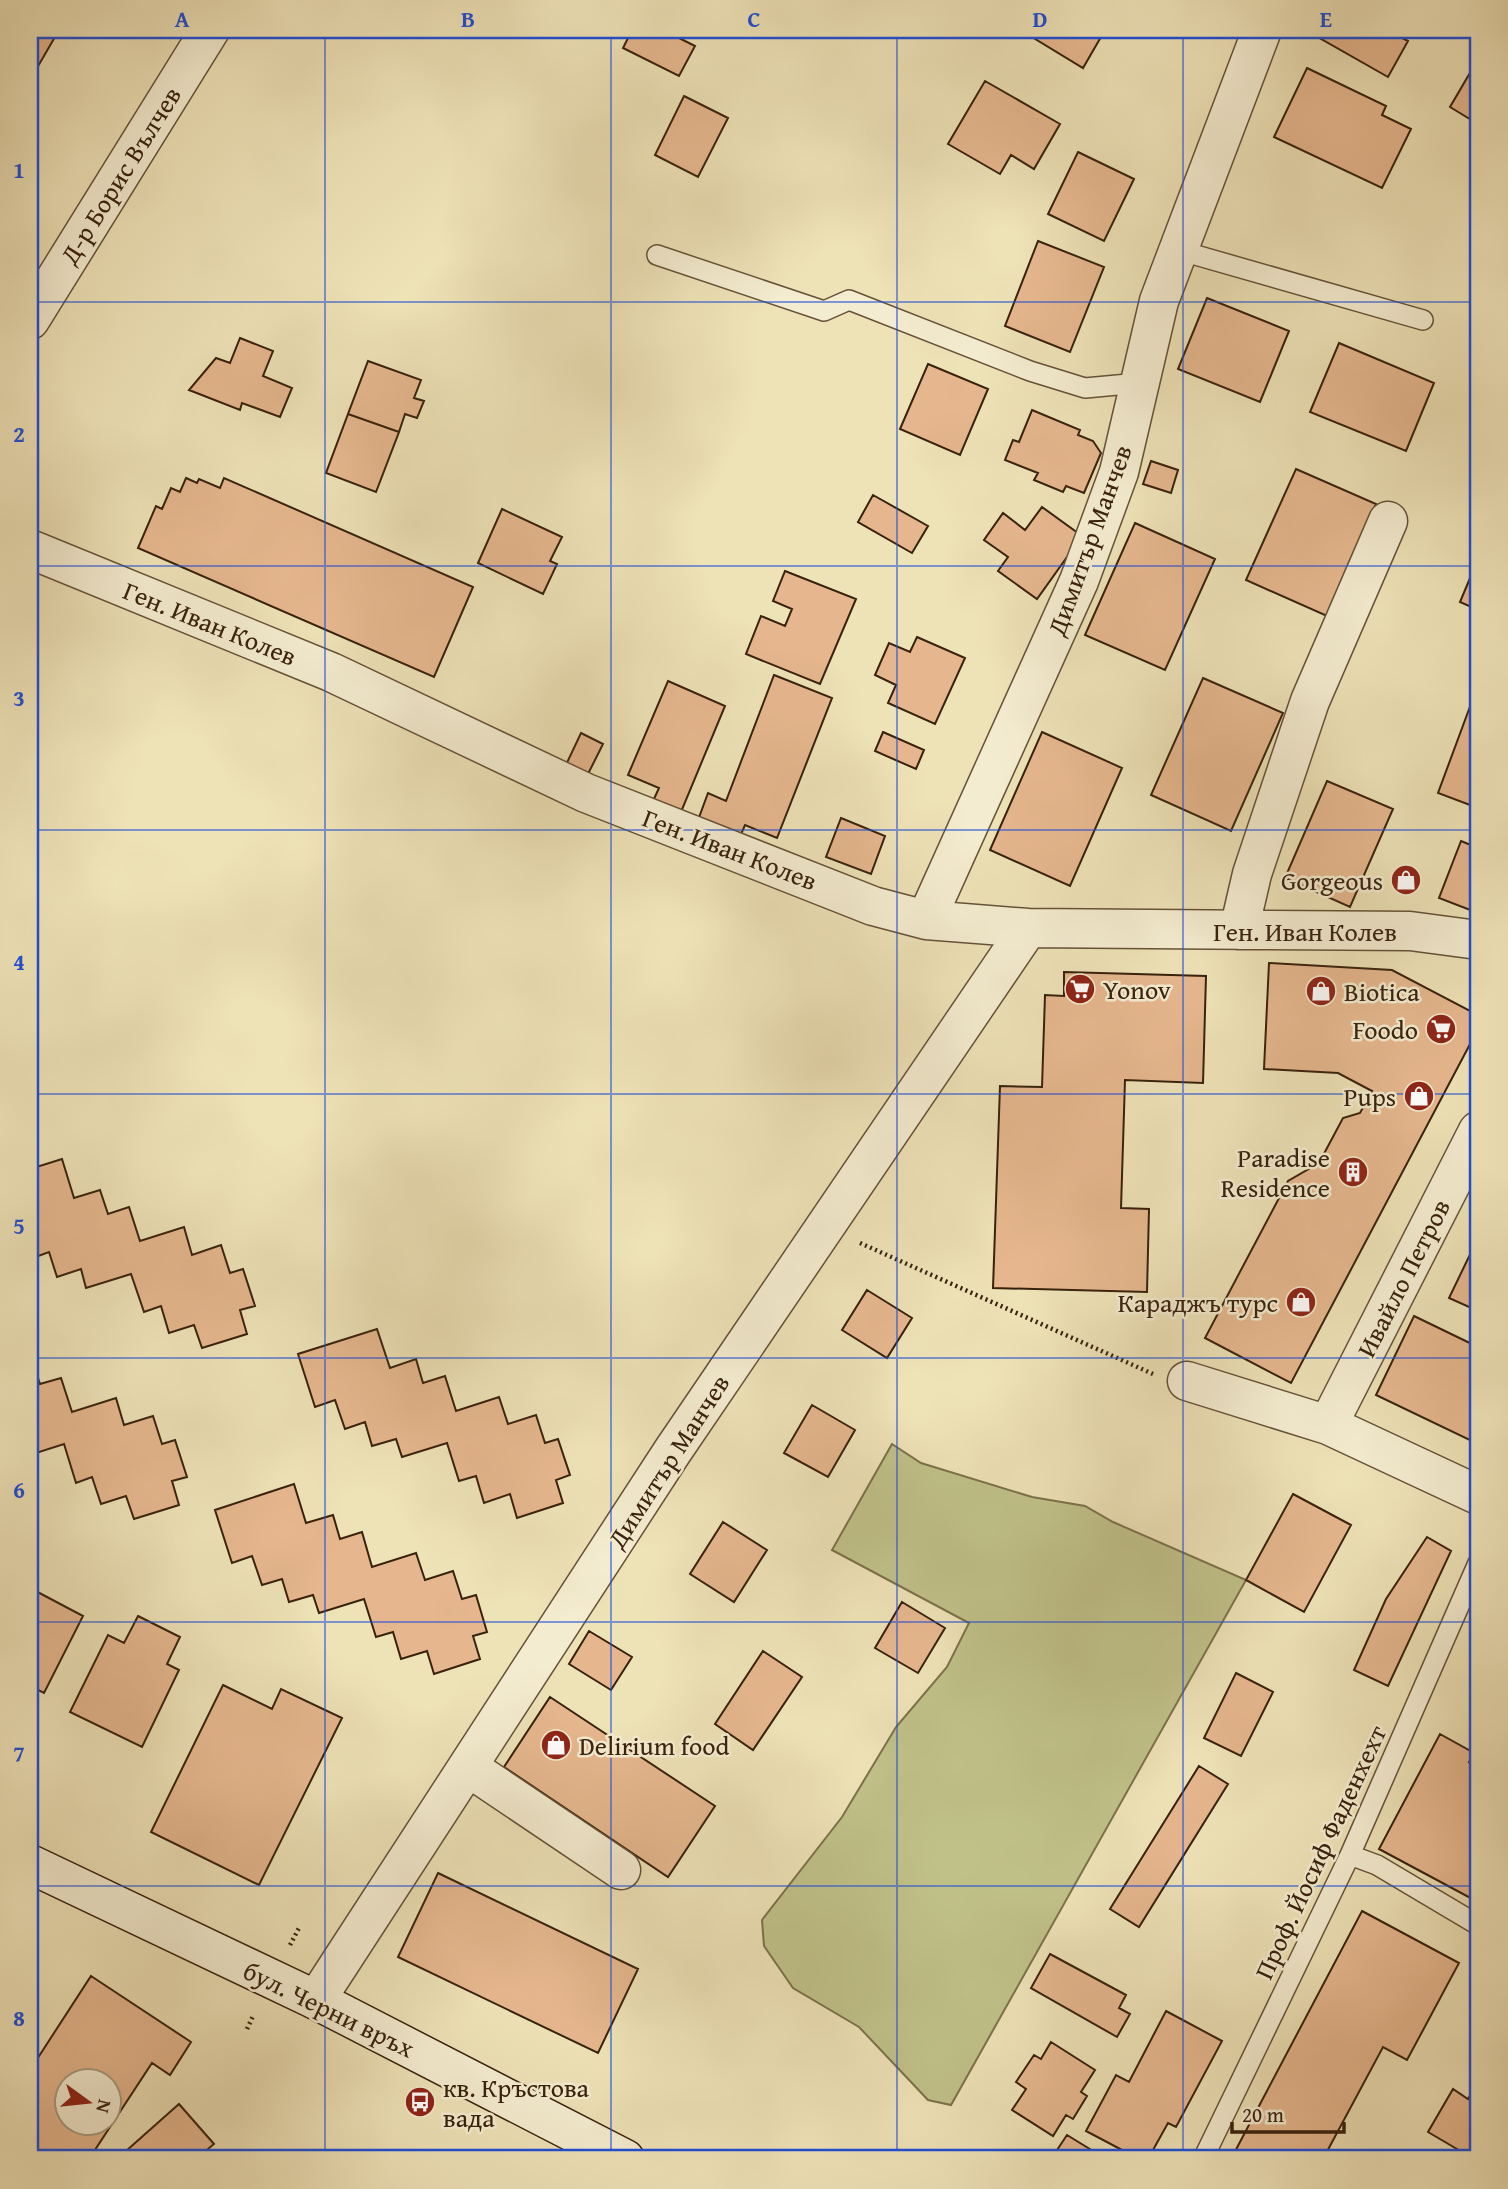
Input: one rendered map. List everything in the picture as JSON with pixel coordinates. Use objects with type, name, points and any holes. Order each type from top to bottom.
[{"type":"street","name":"Д-р Борис Вълчев","points":[[30,320],[210,30]]},
{"type":"street","name":"Димитър Манчев","points":[[926,920],[1079,581],[1119,472],[1160,300],[1262,30]]},
{"type":"street","points":[[1239,930],[1252,874],[1310,701],[1388,521]]},
{"type":"street","name":"Ген. Иван Колев","points":[[30,549],[331,672],[586,793],[873,906],[926,920],[1028,928],[1410,931],[1478,940]]},
{"type":"street","name":"Димитър Манчев","points":[[316,2000],[672,1452],[1028,928]]},
{"type":"street","name":"Ивайло Петров","points":[[1328,1425],[1478,1131]]},
{"type":"street","points":[[1187,1381],[1328,1425],[1478,1495]]},
{"type":"street","points":[[468,1767],[621,1870]]},
{"type":"street","name":"бул. Черни връх","points":[[30,1864],[316,2000],[603,2155]]},
{"type":"lane","points":[[1178,250],[1423,320]]},
{"type":"lane","points":[[657,255],[824,311],[849,300],[1030,371],[1085,388],[1139,383]]},
{"type":"lane","name":"Проф. Йосиф Фаденхехт","points":[[1203,2159],[1350,1855],[1478,1563]]},
{"type":"lane","points":[[1350,1855],[1377,1865],[1478,1925]]},
{"type":"path","points":[[825,1227],[1118,1360],[1150,1373],[1187,1381]]},
{"type":"path","points":[[290,1945],[299,1928]]},
{"type":"path","points":[[247,2029],[253,2016]]},
{"type":"green space","points":[[892,1444],[921,1463],[1032,1497],[1085,1506],[1113,1522],[1246,1580],[951,2105],[928,2100],[859,2027],[793,1988],[764,1946],[762,1920],[842,1817],[896,1727],[947,1667],[969,1623],[832,1550]]},
{"type":"building","points":[[30,30],[59,30],[30,80]]},
{"type":"building","points":[[632,30],[683,30],[679,38],[695,46],[679,76],[623,48]]},
{"type":"building","points":[[1030,30],[1105,30],[1083,68],[1027,34]]},
{"type":"building","points":[[1387,30],[1408,41],[1388,77],[1309,32]]},
{"type":"building","points":[[1474,66],[1478,69],[1478,124],[1450,107]]},
{"type":"building","points":[[1307,68],[1386,106],[1382,115],[1411,129],[1382,188],[1274,137]]},
{"type":"building","points":[[985,81],[1060,124],[1034,169],[1011,155],[1000,174],[948,144]]},
{"type":"building","points":[[684,96],[728,118],[698,177],[655,155]]},
{"type":"building","points":[[1078,152],[1134,179],[1104,241],[1048,214]]},
{"type":"building","points":[[1038,241],[1104,267],[1070,352],[1005,326]]},
{"type":"building","points":[[1207,298],[1289,331],[1260,402],[1178,369]]},
{"type":"building","points":[[240,338],[273,351],[263,376],[292,388],[280,417],[242,403],[240,410],[189,390],[216,358],[230,363]]},
{"type":"building","points":[[1339,343],[1434,383],[1406,451],[1310,412]]},
{"type":"building","points":[[368,361],[421,380],[414,398],[424,401],[417,418],[405,414],[399,432],[348,414]]},
{"type":"building","points":[[928,364],[988,389],[960,455],[900,429]]},
{"type":"building","points":[[1032,410],[1080,430],[1078,435],[1093,441],[1101,453],[1084,493],[1066,486],[1063,492],[1034,480],[1038,473],[1005,460],[1013,440],[1019,442]]},
{"type":"building","points":[[348,414],[399,432],[376,492],[326,473]]},
{"type":"building","points":[[1151,461],[1178,470],[1171,493],[1143,484]]},
{"type":"building","points":[[1296,469],[1376,504],[1327,616],[1246,580]]},
{"type":"building","points":[[186,478],[197,483],[199,479],[220,488],[224,478],[473,587],[434,677],[138,548],[156,506],[162,509],[171,488],[180,492]]},
{"type":"building","points":[[873,495],[928,526],[912,553],[858,522]]},
{"type":"building","points":[[1042,507],[1082,536],[1037,599],[998,571],[1008,557],[984,540],[1003,513],[1025,530]]},
{"type":"building","points":[[502,509],[562,537],[550,561],[557,564],[543,594],[478,563]]},
{"type":"building","points":[[1135,523],[1215,559],[1165,670],[1085,635]]},
{"type":"building","points":[[1478,559],[1478,610],[1460,602]]},
{"type":"building","points":[[785,571],[856,599],[820,684],[746,654],[761,616],[785,626],[792,609],[773,601]]},
{"type":"building","points":[[917,637],[965,658],[935,724],[888,703],[896,685],[875,675],[889,643],[910,652]]},
{"type":"building","points":[[774,675],[832,698],[777,838],[745,825],[739,839],[697,823],[708,793],[726,801]]},
{"type":"building","points":[[1203,678],[1283,713],[1231,831],[1151,795]]},
{"type":"building","points":[[668,681],[725,706],[676,824],[648,812],[659,788],[628,775]]},
{"type":"building","points":[[1478,685],[1478,808],[1438,793]]},
{"type":"building","points":[[883,732],[924,750],[916,769],[875,751]]},
{"type":"building","points":[[1042,732],[1122,768],[1070,886],[990,850]]},
{"type":"building","points":[[581,733],[603,744],[585,780],[564,769]]},
{"type":"building","points":[[1327,781],[1393,809],[1350,907],[1285,878]]},
{"type":"building","points":[[841,818],[885,836],[871,874],[826,857]]},
{"type":"building","points":[[1461,841],[1478,848],[1478,913],[1439,898]]},
{"type":"building","name":"Paradise Residence","points":[[1269,963],[1392,970],[1478,1015],[1478,1029],[1291,1383],[1205,1338],[1288,1181],[1319,1163],[1343,1118],[1360,1113],[1372,1091],[1338,1073],[1264,1069]]},
{"type":"building","points":[[1064,972],[1206,976],[1203,1083],[1125,1080],[1121,1208],[1149,1209],[1147,1292],[993,1288],[1000,1086],[1042,1087],[1045,995],[1064,996]]},
{"type":"building","points":[[62,1159],[74,1198],[100,1190],[108,1214],[129,1207],[140,1241],[184,1227],[192,1255],[221,1245],[230,1273],[243,1269],[255,1306],[240,1310],[247,1334],[202,1348],[194,1325],[169,1333],[161,1306],[144,1312],[131,1274],[86,1288],[81,1269],[57,1277],[49,1252],[30,1259],[30,1169]]},
{"type":"building","points":[[1478,1238],[1478,1311],[1449,1298]]},
{"type":"building","points":[[867,1290],[912,1318],[887,1358],[842,1330]]},
{"type":"building","points":[[1414,1316],[1478,1347],[1478,1444],[1376,1395]]},
{"type":"building","points":[[377,1329],[390,1368],[416,1359],[423,1383],[445,1376],[456,1411],[499,1397],[508,1424],[536,1415],[545,1443],[558,1439],[570,1475],[556,1480],[563,1503],[517,1518],[510,1494],[484,1503],[476,1476],[459,1481],[447,1443],[402,1457],[396,1439],[372,1446],[365,1422],[345,1429],[335,1400],[315,1407],[298,1354]]},
{"type":"building","points":[[32,1360],[40,1384],[61,1378],[72,1412],[116,1398],[124,1425],[153,1416],[162,1444],[175,1440],[187,1477],[172,1481],[179,1505],[134,1519],[126,1496],[101,1504],[92,1477],[76,1483],[64,1444],[30,1455]]},
{"type":"building","points":[[812,1405],[855,1430],[828,1477],[784,1453]]},
{"type":"building","points":[[294,1484],[306,1523],[333,1515],[340,1539],[362,1532],[372,1567],[416,1553],[425,1580],[453,1571],[462,1599],[476,1595],[487,1632],[473,1636],[480,1659],[434,1674],[427,1651],[401,1659],[393,1632],[376,1637],[364,1599],[319,1613],[313,1595],[289,1602],[282,1579],[262,1585],[252,1556],[232,1563],[215,1510]]},
{"type":"building","points":[[1293,1494],[1351,1525],[1304,1612],[1246,1580]]},
{"type":"building","points":[[723,1522],[767,1550],[734,1602],[690,1574]]},
{"type":"building","points":[[1427,1537],[1451,1551],[1388,1686],[1354,1670],[1386,1599]]},
{"type":"building","points":[[30,1588],[83,1616],[44,1693],[30,1686]]},
{"type":"building","points":[[902,1602],[945,1628],[918,1673],[875,1648]]},
{"type":"building","points":[[138,1616],[180,1637],[167,1664],[179,1670],[142,1747],[70,1712],[108,1635],[124,1643]]},
{"type":"building","points":[[589,1631],[632,1657],[611,1690],[569,1664]]},
{"type":"building","points":[[763,1651],[802,1677],[753,1750],[715,1724]]},
{"type":"building","points":[[1236,1673],[1273,1692],[1241,1756],[1204,1738]]},
{"type":"building","points":[[223,1685],[272,1709],[281,1689],[342,1718],[259,1885],[151,1832]]},
{"type":"building","points":[[550,1697],[715,1806],[668,1877],[504,1767]]},
{"type":"building","points":[[1440,1734],[1474,1753],[1469,1762],[1478,1767],[1478,1902],[1379,1849]]},
{"type":"building","points":[[1199,1766],[1228,1784],[1139,1927],[1110,1909]]},
{"type":"building","points":[[438,1873],[638,1969],[598,2053],[398,1957]]},
{"type":"building","points":[[1362,1911],[1459,1963],[1407,2060],[1383,2047],[1323,2159],[1231,2159]]},
{"type":"building","points":[[1050,1954],[1126,1995],[1119,2008],[1130,2014],[1117,2037],[1031,1988]]},
{"type":"building","points":[[91,1976],[191,2042],[170,2075],[152,2063],[122,2109],[122,2066],[52,2066],[52,2136],[104,2136],[89,2159],[30,2159],[30,2070]]},
{"type":"building","points":[[1166,2011],[1222,2041],[1176,2127],[1168,2123],[1148,2159],[1139,2159],[1086,2131],[1116,2075],[1129,2082]]},
{"type":"building","points":[[1051,2042],[1095,2070],[1081,2092],[1087,2096],[1073,2119],[1066,2115],[1053,2136],[1012,2110],[1026,2089],[1016,2082],[1034,2055],[1041,2059]]},
{"type":"building","points":[[1478,2082],[1478,2159],[1474,2159],[1428,2132],[1453,2089],[1468,2099]]},
{"type":"building","points":[[179,2104],[214,2144],[196,2159],[117,2159]]},
{"type":"building","points":[[1067,2135],[1106,2159],[1051,2159]]},
{"type":"place","name":"Gorgeous","points":[[1406,880]]},
{"type":"place","name":"Yonov","points":[[1080,989]]},
{"type":"place","name":"Biotica","points":[[1321,991]]},
{"type":"place","name":"Foodo","points":[[1441,1029]]},
{"type":"place","name":"Pups","points":[[1419,1096]]},
{"type":"place","name":"Paradise Residence","points":[[1353,1172]]},
{"type":"place","name":"Караджъ турс","points":[[1301,1302]]},
{"type":"place","name":"Delirium food","points":[[556,1745]]},
{"type":"place","name":"кв. Кръстова вада","points":[[420,2102]]}]
